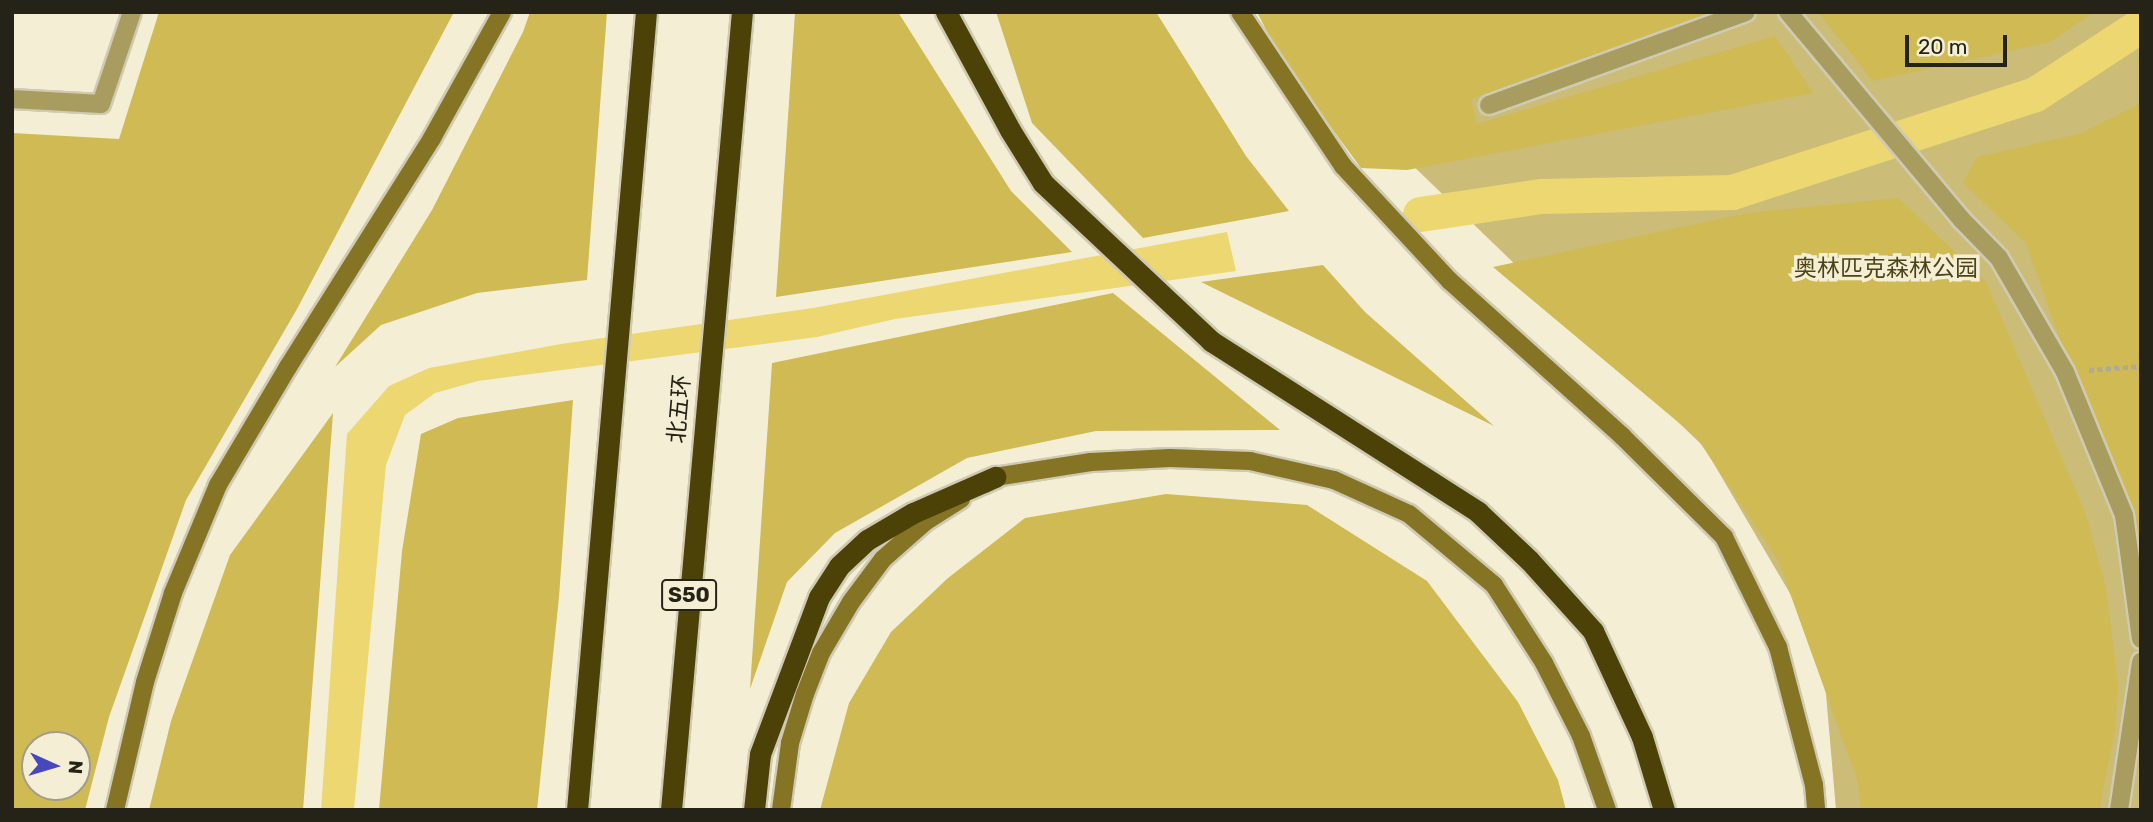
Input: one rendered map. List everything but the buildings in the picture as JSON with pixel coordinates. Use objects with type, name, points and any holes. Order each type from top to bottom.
[{"type":"highway","points":[[575,810],[646,12]]},
{"type":"highway","name":"北五环","points":[[671,810],[742,12]]},
{"type":"highway","points":[[946,12],[1010,130],[1044,183],[1210,341],[1478,512],[1529,560],[1592,631],[1642,737],[1664,810]]},
{"type":"highway","points":[[754,810],[760,754],[819,597],[839,566],[867,540],[913,513],[995,477]]},
{"type":"street","points":[[115,810],[145,682],[165,618],[194,539],[218,485],[288,367],[432,138],[502,12]]},
{"type":"street","points":[[1240,12],[1343,166],[1450,281],[1622,436],[1724,537],[1778,647],[1814,785],[1816,810]]},
{"type":"street","points":[[780,810],[790,743],[821,653],[851,602],[883,559],[925,522],[995,477],[1091,462],[1170,458],[1250,461],[1334,480],[1409,514],[1494,584],[1544,663],[1581,736],[1607,810]]},
{"type":"lane","points":[[12,99],[101,104],[132,12]]},
{"type":"lane","points":[[1489,105],[1746,12]]},
{"type":"lane","points":[[1789,15],[1961,219],[1999,258],[2065,372],[2124,515],[2141,639]]},
{"type":"lane","points":[[2119,810],[2141,662]]},
{"type":"path","points":[[2065,372],[2141,366]]},
{"type":"green space","points":[[159,12],[454,12],[297,309],[186,500],[109,717],[91,787],[91,731],[21,731],[21,801],[87,801],[85,810],[12,810],[12,133],[119,139]]},
{"type":"green space","points":[[530,12],[607,12],[587,280],[477,293],[381,325],[335,367],[432,210],[523,32]]},
{"type":"green space","points":[[795,12],[898,12],[1011,191],[1072,252],[776,297]]},
{"type":"green space","points":[[996,12],[1156,12],[1246,156],[1289,211],[1143,238],[1032,123]]},
{"type":"green space","points":[[1257,12],[1717,12],[1471,99],[1477,124],[1775,36],[1813,93],[1407,170],[1361,168],[1282,61]]},
{"type":"green space","name":"奥林匹克森林公园","points":[[1263,12],[2141,12],[2141,810],[1836,810],[1822,648],[1704,447],[1282,39]]},
{"type":"green space","points":[[1818,12],[2094,12],[2050,42],[1873,81]]},
{"type":"green space","points":[[2141,103],[2141,568],[2121,481],[2063,349],[2026,243],[1963,183],[1977,157],[2079,134]]},
{"type":"green space","points":[[1898,198],[1986,282],[2085,512],[2106,588],[2118,683],[2115,730],[2099,810],[1861,810],[1858,782],[1778,560],[1697,438],[1493,267],[1748,213]]},
{"type":"green space","points":[[1323,265],[1365,312],[1494,426],[1201,282]]},
{"type":"green space","points":[[1113,293],[1280,430],[1096,431],[967,458],[835,533],[787,582],[750,689],[772,363]]},
{"type":"green space","points":[[573,400],[559,597],[537,810],[379,810],[402,551],[421,434],[458,418]]},
{"type":"green space","points":[[333,413],[303,810],[149,810],[171,721],[230,555]]},
{"type":"green space","points":[[1166,494],[1307,505],[1427,581],[1518,702],[1558,780],[1566,810],[820,810],[849,703],[891,632],[948,578],[1025,518]]},
{"type":"shaded area","points":[[1227,232],[1236,271],[895,319],[817,337],[478,381],[435,393],[405,415],[386,465],[354,810],[321,810],[347,434],[389,386],[429,368],[561,344],[813,308]]},
{"type":"waterway","points":[[1420,214],[1541,196],[1732,192],[2035,94],[2141,25]]}]
